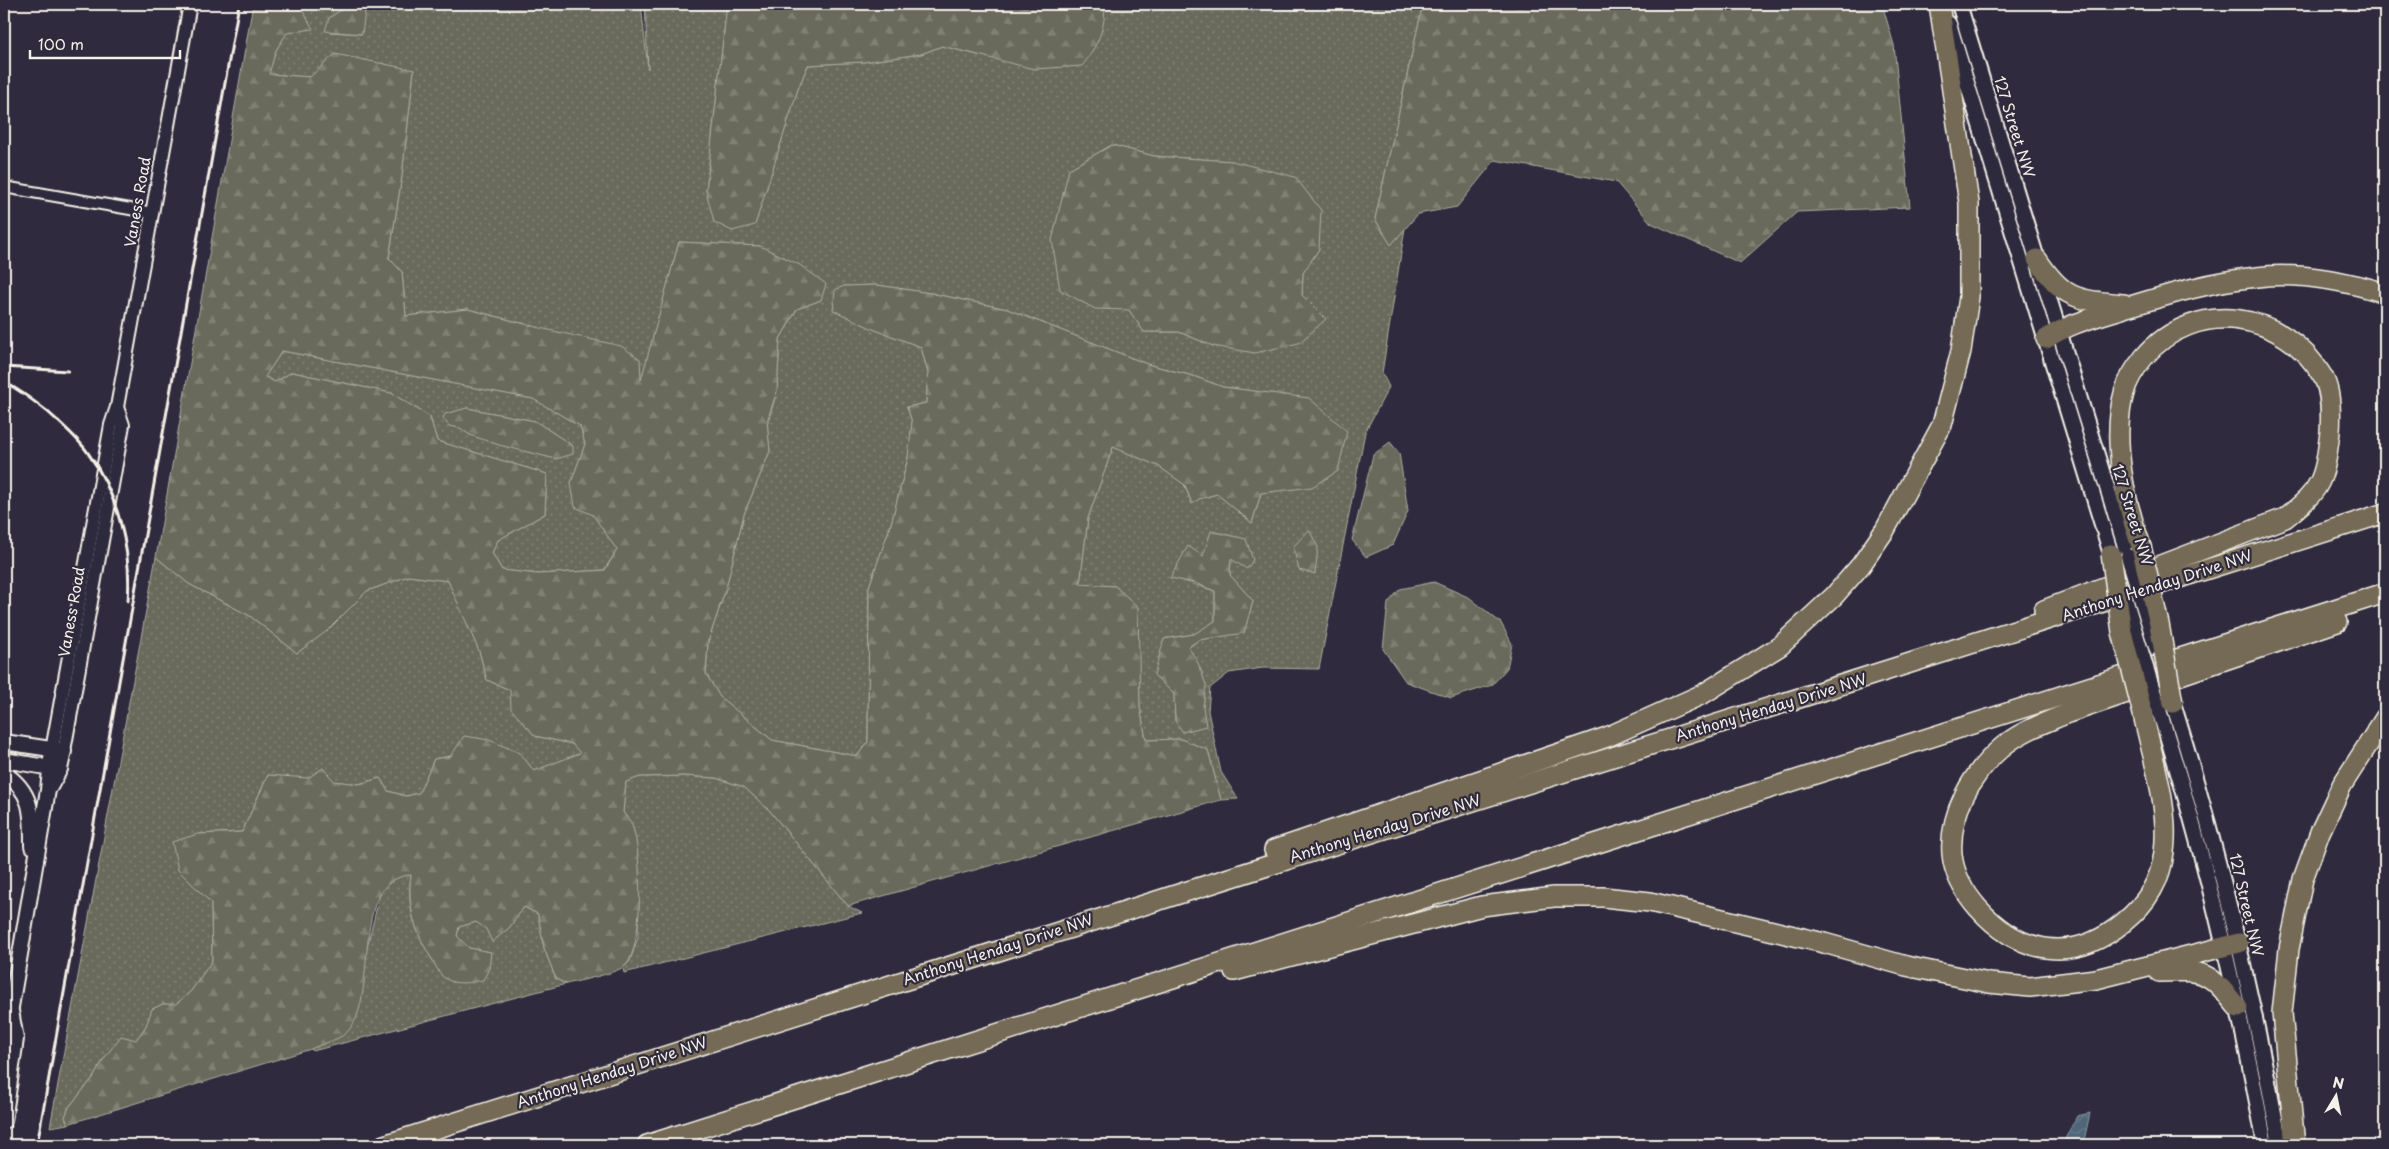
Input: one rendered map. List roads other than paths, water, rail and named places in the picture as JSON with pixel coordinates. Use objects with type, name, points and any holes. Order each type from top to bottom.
[{"type":"highway","points":[[1070,927],[1139,896],[1608,737],[1703,694],[1747,667],[1780,646],[1834,596],[1861,566],[1880,538],[1907,492],[1942,425],[1961,351],[1969,297],[1969,203],[1941,4]]},
{"type":"highway","points":[[2037,259],[2050,279],[2071,295],[2089,301],[2135,304]]},
{"type":"highway","points":[[2052,335],[2135,304],[2212,284],[2258,276],[2305,277],[2363,287],[2385,293]]},
{"type":"highway","points":[[1856,681],[2285,518],[2311,498],[2324,475],[2332,414],[2324,378],[2309,358],[2284,334],[2268,327],[2235,319],[2203,321],[2176,331],[2162,339],[2138,365],[2124,392],[2118,426],[2124,474],[2134,527],[2127,552],[2122,632],[2158,708]]},
{"type":"highway","name":"Anthony Henday Drive NW","points":[[384,1145],[2385,513]]},
{"type":"highway","points":[[2127,552],[2159,624],[2158,708],[2165,825],[2165,851],[2160,875],[2150,894],[2134,913],[2111,933],[2084,945],[2058,949],[2036,946],[2017,941],[1999,929],[1968,895],[1956,871],[1952,856],[1952,837],[1956,815],[1966,791],[1982,768],[2001,747],[2028,730],[2068,713],[2385,605]]},
{"type":"highway","points":[[647,1145],[2385,593]]},
{"type":"highway","points":[[2294,1145],[2282,1013],[2289,949],[2303,879],[2320,832],[2342,785],[2385,718]]},
{"type":"highway","points":[[1073,1010],[1185,984],[1482,906],[1554,897],[1604,896],[1650,902],[1815,941],[1906,966],[1989,983],[2030,986],[2055,985],[2110,976],[2232,945]]},
{"type":"highway","points":[[2110,976],[2186,971],[2203,974],[2216,981],[2238,1008]]},
{"type":"main road","name":"127 Street NW","points":[[1941,4],[2127,552]]},
{"type":"main road","name":"127 Street NW","points":[[1960,4],[2037,259],[2052,335]]},
{"type":"main road","name":"127 Street NW","points":[[2158,708],[2214,844],[2232,945],[2280,1145]]},
{"type":"main road","points":[[4,742],[58,750]]},
{"type":"main road","name":"Vaness Road","points":[[4,1028],[11,1007],[48,790],[58,750]]},
{"type":"main road","points":[[4,760],[55,768]]},
{"type":"main road","points":[[4,773],[14,780],[29,801],[32,831],[32,881]]},
{"type":"main road","name":"127 Street NW","points":[[2232,945],[2238,1008],[2265,1145]]},
{"type":"main road","name":"Vaness Road","points":[[4,1121],[16,1039],[11,1007]]},
{"type":"street","name":"Vaness Road","points":[[58,750],[111,424],[117,407],[190,4]]},
{"type":"street","points":[[4,187],[152,213]]},
{"type":"water","points":[[2090,1113],[2083,1145],[2062,1145],[2077,1116]]},
{"type":"railway","points":[[37,1145],[239,4]]},
{"type":"railway","points":[[4,367],[68,371]]},
{"type":"railway","points":[[4,382],[32,400],[64,426],[84,447],[98,469],[115,505],[121,524],[128,563],[128,601]]}]
